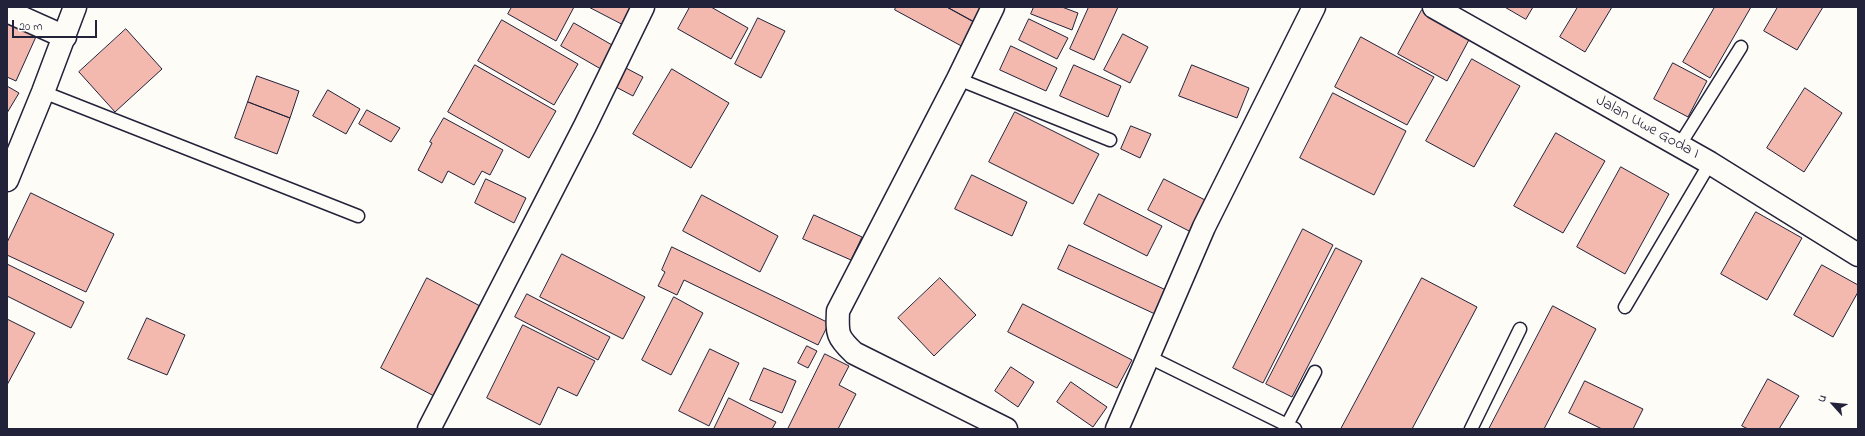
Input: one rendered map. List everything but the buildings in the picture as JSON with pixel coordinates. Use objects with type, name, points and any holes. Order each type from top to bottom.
[{"type":"street","points":[[7,180],[76,7]]},
{"type":"street","points":[[429,429],[585,126],[643,7]]},
{"type":"street","points":[[993,7],[958,80],[838,311],[837,328],[841,340],[854,353],[1006,429]]},
{"type":"street","points":[[1117,429],[1204,227],[1314,7]]},
{"type":"street","name":"Jalan Uwe Goda I","points":[[1434,7],[1710,163],[1858,255]]},
{"type":"street","points":[[7,11],[65,37]]},
{"type":"lane","points":[[1678,146],[1741,47]]},
{"type":"lane","points":[[958,80],[1110,140]]},
{"type":"lane","points":[[43,92],[358,216]]},
{"type":"lane","points":[[1625,307],[1710,163]]},
{"type":"lane","points":[[1471,429],[1520,329]]},
{"type":"lane","points":[[1149,357],[1291,427],[1315,372]]}]
